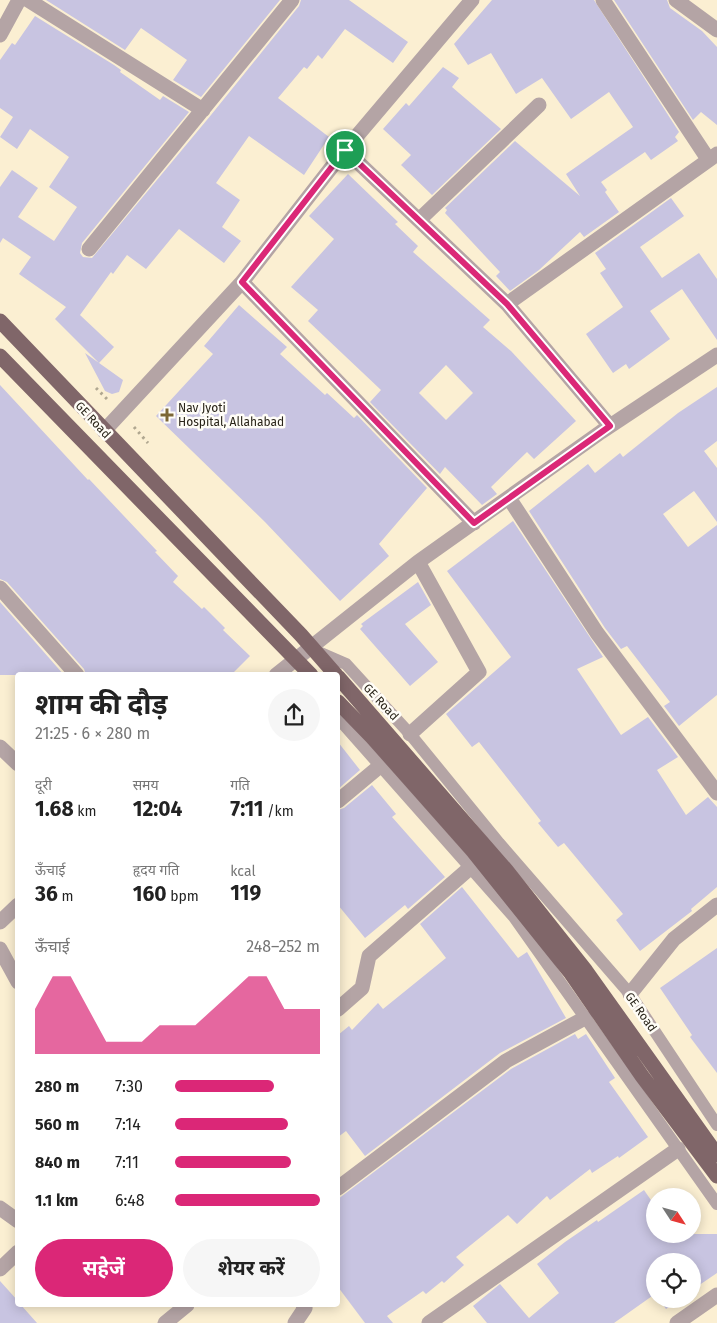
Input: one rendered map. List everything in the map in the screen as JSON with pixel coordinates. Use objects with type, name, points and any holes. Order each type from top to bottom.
[{"type":"main road","name":"GE Road","points":[[0,321],[313,649]]},
{"type":"main road","name":"GE Road","points":[[0,356],[294,658]]},
{"type":"main road","points":[[313,649],[333,672]]},
{"type":"main road","points":[[294,658],[308,672]]},
{"type":"main road","points":[[340,679],[506,870],[592,979],[717,1155]]},
{"type":"main road","points":[[340,704],[372,737],[473,851],[570,972],[642,1076],[717,1176]]},
{"type":"street","points":[[0,35],[19,0]]},
{"type":"street","points":[[28,0],[203,110]]},
{"type":"street","points":[[89,249],[292,0]]},
{"type":"street","points":[[104,431],[242,282],[345,150],[472,0]]},
{"type":"street","points":[[507,304],[713,157],[603,0]]},
{"type":"street","points":[[676,0],[717,30]]},
{"type":"street","points":[[419,220],[539,105]]},
{"type":"street","points":[[345,150],[507,304],[610,426]]},
{"type":"street","points":[[242,282],[474,523]]},
{"type":"street","points":[[279,672],[294,658],[313,649],[418,562],[610,426],[717,356]]},
{"type":"street","points":[[509,498],[597,633],[717,793]]},
{"type":"street","points":[[410,734],[479,672],[418,562]]},
{"type":"street","points":[[0,588],[74,672]]},
{"type":"street","points":[[0,747],[15,761]]},
{"type":"street","points":[[340,799],[380,766]]},
{"type":"street","points":[[340,1007],[362,988],[368,956],[471,867]]},
{"type":"street","points":[[630,994],[674,939],[717,905]]},
{"type":"street","points":[[0,922],[15,908]]},
{"type":"street","points":[[0,949],[15,976]]},
{"type":"street","points":[[340,1186],[506,1061],[585,1018]]},
{"type":"street","points":[[429,1323],[678,1150]]},
{"type":"street","points":[[0,1208],[15,1219]]},
{"type":"street","points":[[0,1269],[15,1255]]},
{"type":"street","points":[[677,1323],[717,1295]]},
{"type":"street","points":[[165,1323],[185,1307]]},
{"type":"street","points":[[295,1323],[304,1307]]},
{"type":"lane","name":"GE Road","points":[[313,649],[346,664],[410,734],[499,843],[630,994],[717,1125]]},
{"type":"lane","name":"GE Road","points":[[294,658],[301,672]]},
{"type":"lane","points":[[340,720],[514,917],[717,1204]]},
{"type":"building","points":[[46,0],[280,0],[201,97],[173,80],[187,60],[141,28],[125,50]]},
{"type":"building","points":[[301,0],[349,0],[408,42],[393,63],[345,29],[322,59],[318,55],[307,69],[304,67],[278,98],[329,137],[304,175],[249,136],[216,183],[240,200],[222,227],[241,241],[224,263],[179,229],[146,269],[127,255],[113,274],[111,272],[80,315],[114,347],[99,363],[55,319],[66,307],[19,274],[31,257],[3,238],[0,243],[0,187],[12,170],[38,188],[18,217],[54,241],[77,207],[49,187],[69,157],[30,129],[17,149],[0,137],[13,117],[0,108],[0,60],[12,43],[15,45],[35,16],[114,65],[121,70],[120,72],[160,100],[163,96],[189,112],[82,243],[80,253],[83,257],[92,258],[211,115],[299,6]]},
{"type":"building","points":[[492,0],[594,0],[679,132],[675,137],[678,141],[651,160],[645,152],[601,182],[607,190],[605,192],[619,212],[584,237],[580,232],[539,270],[510,291],[496,276],[500,272],[445,213],[447,210],[445,208],[515,141],[580,196],[566,174],[633,127],[609,92],[571,119],[542,78],[516,94],[491,53],[468,65],[454,44]]},
{"type":"building","points":[[614,0],[667,0],[670,8],[702,31],[717,47],[717,125],[701,112],[693,120]]},
{"type":"building","points":[[443,67],[459,78],[452,87],[501,129],[432,195],[401,165],[411,155],[383,129],[406,103],[409,106]]},
{"type":"building","points":[[348,174],[398,222],[395,224],[418,246],[413,252],[490,320],[483,327],[511,351],[576,421],[534,459],[527,452],[491,487],[497,494],[482,505],[445,467],[440,474],[370,402],[381,390],[308,321],[318,310],[291,287],[334,239],[309,216]],"holes":[[[446,365],[473,393],[446,420],[419,393]]]},
{"type":"building","points":[[671,198],[684,216],[640,247],[662,278],[699,253],[717,279],[717,340],[682,289],[650,311],[670,339],[629,369],[626,364],[613,373],[586,334],[623,307],[600,273],[606,269],[595,253]]},
{"type":"building","points":[[239,305],[287,347],[280,354],[325,395],[327,393],[354,418],[357,415],[427,488],[379,544],[389,556],[340,601],[265,522],[156,416],[213,354],[204,346]]},
{"type":"building","points":[[85,353],[123,380],[119,392],[112,394],[105,391]]},
{"type":"building","points":[[0,385],[157,551],[155,552],[178,576],[173,582],[202,609],[204,607],[225,628],[223,630],[250,656],[234,672],[85,672],[7,582],[0,579]]},
{"type":"building","points":[[717,387],[717,441],[704,451],[717,468],[717,522],[694,491],[663,514],[688,547],[717,525],[717,695],[679,726],[664,706],[670,702],[627,646],[621,649],[605,628],[529,511],[588,464],[595,473],[620,453],[623,457],[678,413]]},
{"type":"building","points":[[513,521],[603,657],[577,669],[621,735],[648,717],[678,757],[657,770],[686,815],[708,797],[717,807],[717,887],[691,909],[692,911],[640,951],[616,920],[623,914],[564,843],[558,847],[538,823],[541,821],[479,742],[472,747],[446,714],[511,657],[447,571]]},
{"type":"building","points":[[418,582],[431,605],[405,624],[438,662],[410,686],[360,629],[363,626],[361,624]]},
{"type":"building","points":[[0,602],[61,672],[15,672],[15,675],[0,675]]},
{"type":"building","points":[[340,745],[360,770],[340,787]]},
{"type":"building","points":[[372,785],[396,814],[392,817],[445,877],[408,909],[405,905],[365,938],[340,907],[340,809]]},
{"type":"building","points":[[462,887],[518,958],[527,952],[566,1018],[500,1053],[365,1156],[346,1131],[340,1136],[340,1033],[349,1026],[352,1030],[378,1003],[383,1009],[446,958],[420,924]]},
{"type":"building","points":[[717,948],[717,1073],[690,1037],[692,1035],[660,988]]},
{"type":"building","points":[[575,1034],[578,1039],[586,1034],[615,1078],[609,1082],[648,1137],[619,1158],[618,1156],[592,1173],[590,1169],[550,1200],[547,1196],[517,1224],[508,1215],[456,1257],[464,1265],[444,1283],[442,1281],[426,1294],[423,1291],[387,1316],[393,1323],[365,1323],[340,1290],[340,1197],[511,1069]]},
{"type":"building","points":[[644,1190],[646,1193],[646,1243],[701,1243],[701,1234],[717,1234],[717,1273],[701,1284],[701,1253],[646,1253],[646,1300],[614,1323],[487,1323],[473,1306],[500,1284],[529,1318],[559,1293],[537,1264],[565,1242],[597,1220],[598,1222]]},
{"type":"building","points":[[0,1281],[15,1298],[15,1307],[23,1307],[37,1323],[0,1323]]},
{"type":"place","name":"Nav Jyoti Hospital, Allahabad","points":[[167,415]]},
{"type":"route","points":[[345,150],[507,304],[610,426],[474,523],[242,282],[345,150]]}]
